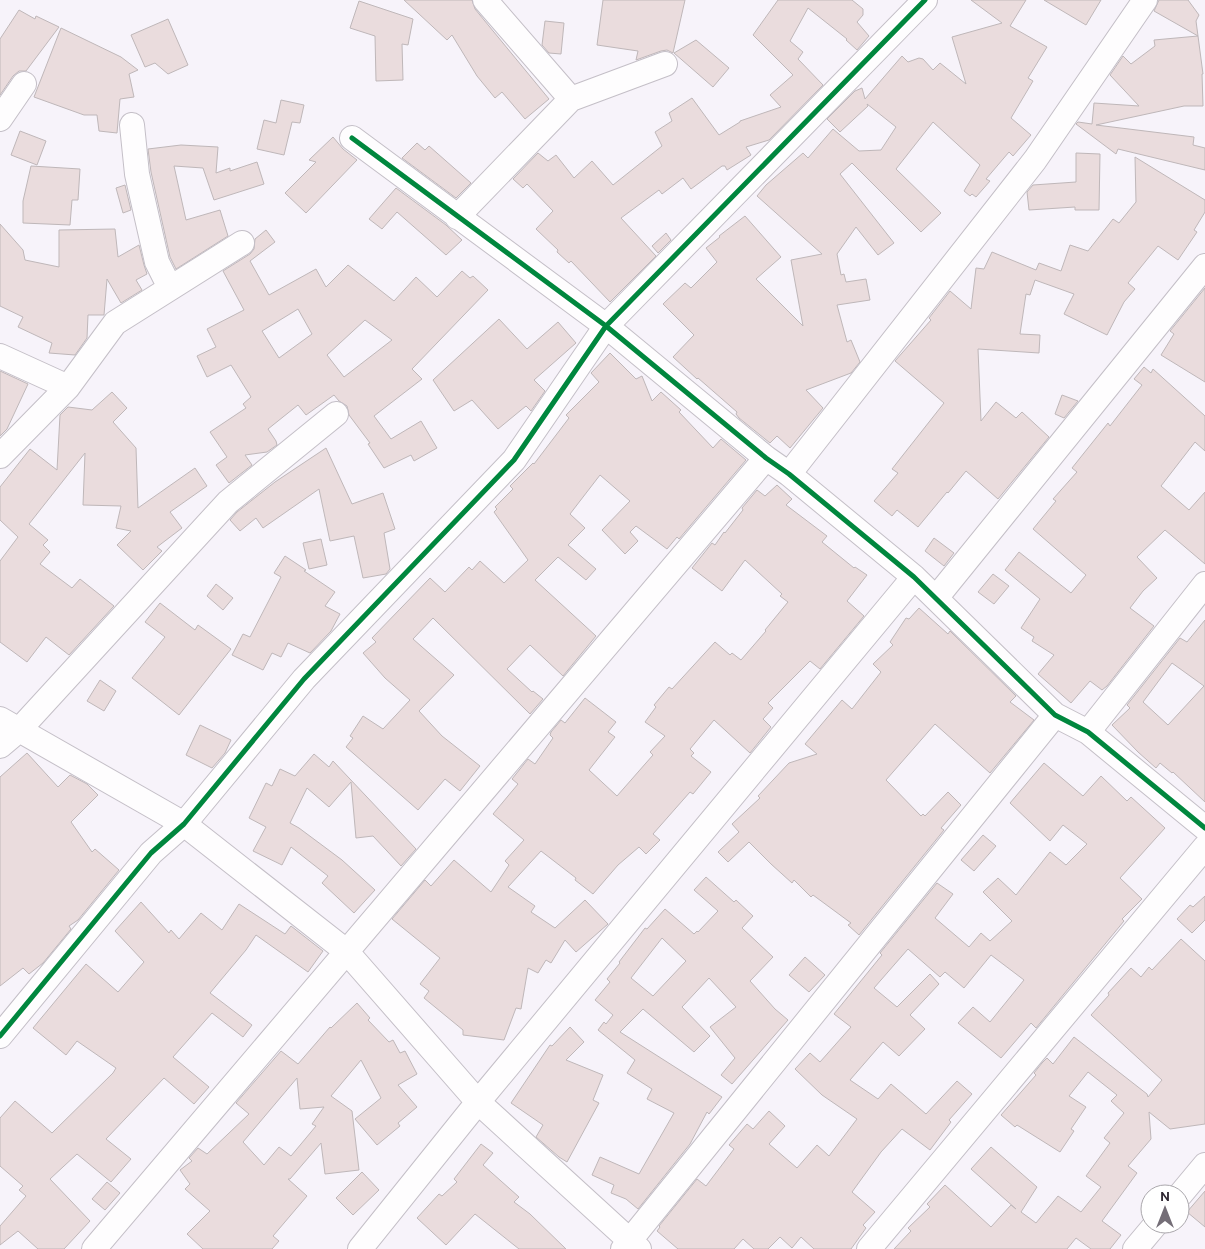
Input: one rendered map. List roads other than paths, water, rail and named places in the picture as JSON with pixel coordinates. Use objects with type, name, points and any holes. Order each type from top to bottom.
[{"type":"street","points":[[485,0],[571,99]]},
{"type":"street","points":[[0,1036],[151,853],[184,824],[304,679],[514,460],[606,326],[925,0]]},
{"type":"street","points":[[789,474],[1035,160],[1145,0]]},
{"type":"street","points":[[457,217],[571,99],[665,64]]},
{"type":"street","points":[[0,119],[24,84]]},
{"type":"street","points":[[132,125],[137,174],[157,262],[170,288]]},
{"type":"street","points":[[352,138],[606,326],[766,458],[789,474],[914,577],[1055,715],[1088,732],[1205,828]]},
{"type":"street","points":[[0,456],[68,387],[115,323],[242,243]]},
{"type":"street","points":[[936,598],[1205,266]]},
{"type":"street","points":[[0,356],[68,387]]},
{"type":"street","points":[[0,746],[10,725],[228,502],[336,414]]},
{"type":"street","points":[[94,1249],[766,458]]},
{"type":"street","points":[[360,1249],[478,1102],[914,577]]},
{"type":"street","points":[[1088,732],[1205,584]]},
{"type":"street","points":[[10,725],[184,824],[346,951],[478,1102],[630,1246],[1055,715]]},
{"type":"street","points":[[869,1249],[1205,847]]},
{"type":"street","points":[[1189,1184],[1205,1165]]},
{"type":"street","points":[[1135,1249],[1148,1234]]}]
